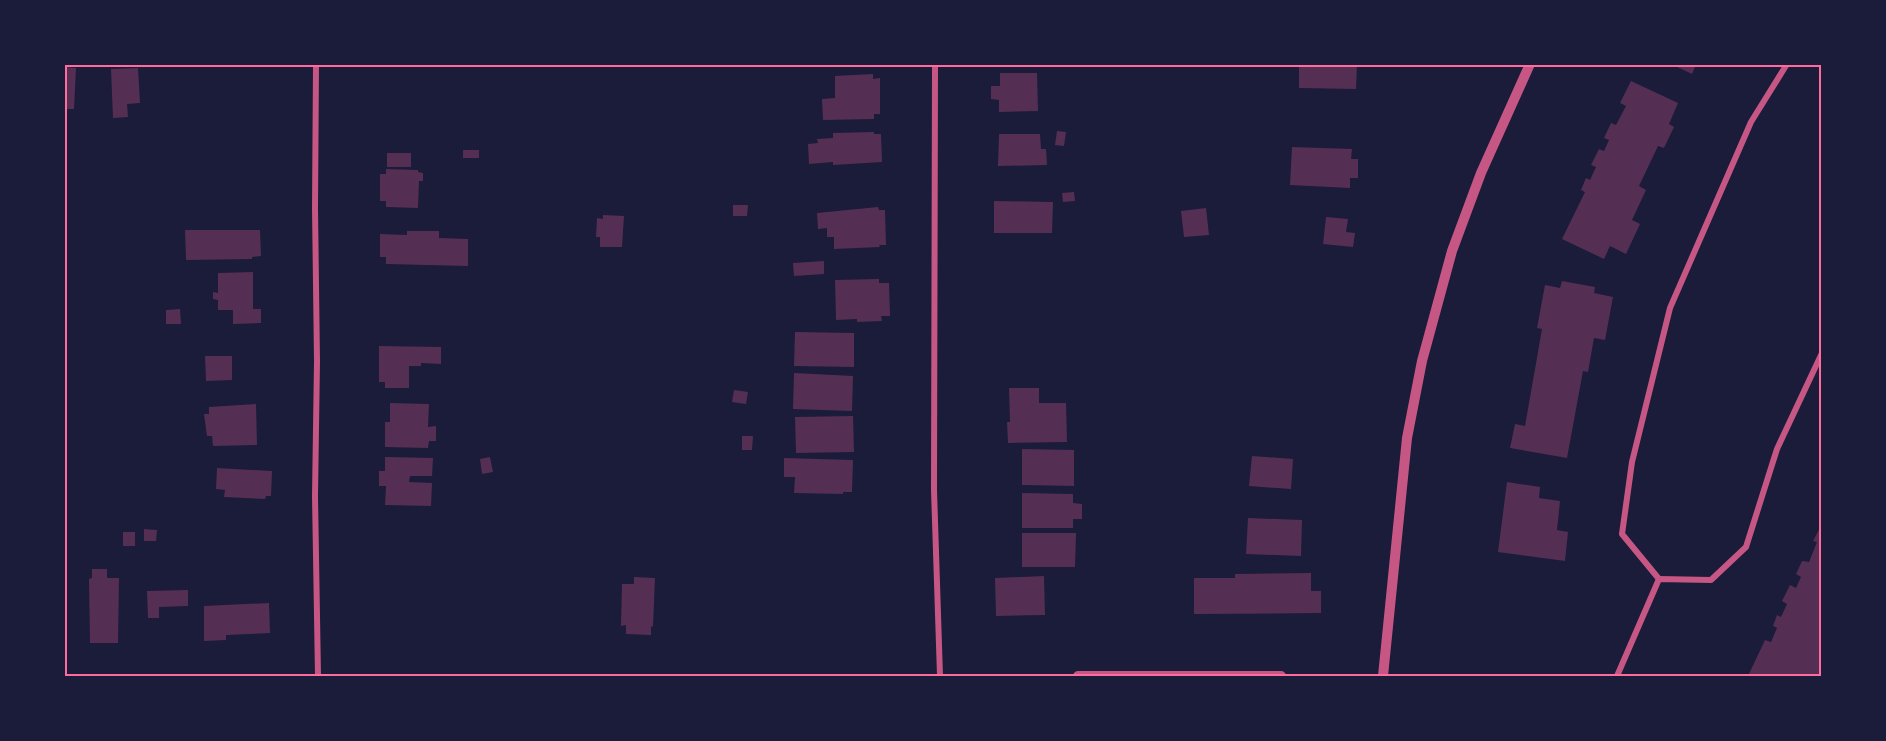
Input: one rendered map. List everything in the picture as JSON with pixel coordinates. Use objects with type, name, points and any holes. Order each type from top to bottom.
[{"type":"street","points":[[316,64],[315,496],[318,676]]},
{"type":"street","points":[[935,64],[934,490],[940,676]]},
{"type":"street","points":[[1383,676],[1407,438],[1422,361],[1452,251],[1464,217],[1481,173],[1530,64]]},
{"type":"street","points":[[1787,64],[1751,122],[1670,308],[1632,462],[1622,534],[1659,579],[1711,580],[1746,547],[1777,449],[1821,353]]},
{"type":"street","points":[[1617,676],[1659,579]]},
{"type":"street","points":[[1078,676],[1281,676]]},
{"type":"building","points":[[1299,64],[1357,64],[1356,89],[1299,88]]},
{"type":"building","points":[[1671,64],[1696,64],[1692,74]]},
{"type":"building","points":[[64,67],[76,68],[74,109],[64,109]]},
{"type":"building","points":[[138,68],[140,103],[127,104],[128,117],[113,118],[111,69]]},
{"type":"building","points":[[1000,73],[1037,73],[1038,111],[999,112],[999,100],[991,99],[991,86],[1000,86]]},
{"type":"building","points":[[873,74],[873,79],[880,78],[880,114],[874,114],[874,119],[823,120],[822,99],[835,98],[835,76]]},
{"type":"building","points":[[1631,81],[1678,103],[1669,124],[1674,127],[1664,148],[1658,146],[1639,186],[1646,190],[1632,220],[1640,224],[1626,254],[1610,246],[1604,259],[1562,239],[1585,192],[1581,190],[1586,178],[1590,180],[1596,167],[1591,165],[1599,149],[1604,151],[1609,140],[1604,138],[1611,123],[1616,125],[1626,106],[1620,103]]},
{"type":"building","points":[[1057,131],[1066,132],[1064,146],[1055,145]]},
{"type":"building","points":[[874,132],[874,134],[881,134],[882,162],[809,164],[808,144],[818,143],[817,139],[833,138],[833,133]]},
{"type":"building","points":[[999,134],[1040,134],[1041,149],[1046,149],[1047,165],[998,166]]},
{"type":"building","points":[[1292,147],[1352,149],[1351,159],[1358,159],[1358,178],[1350,178],[1350,188],[1290,185]]},
{"type":"building","points":[[463,150],[479,150],[479,158],[463,158]]},
{"type":"building","points":[[387,153],[411,153],[411,167],[387,167]]},
{"type":"building","points":[[386,169],[418,170],[423,173],[423,181],[419,181],[418,208],[386,207],[386,201],[380,201],[380,174],[386,174]]},
{"type":"building","points":[[1074,192],[1075,201],[1063,202],[1062,193]]},
{"type":"building","points":[[994,201],[1053,202],[1052,233],[994,233]]},
{"type":"building","points":[[733,205],[748,205],[747,216],[733,216]]},
{"type":"building","points":[[878,207],[879,210],[885,210],[886,245],[834,249],[834,237],[827,237],[827,228],[818,229],[817,213]]},
{"type":"building","points":[[1206,208],[1209,235],[1184,237],[1181,211]]},
{"type":"building","points":[[603,215],[624,216],[622,247],[600,247],[600,237],[596,237],[597,218],[603,219]]},
{"type":"building","points":[[1326,217],[1348,219],[1346,232],[1355,233],[1353,247],[1323,244]]},
{"type":"building","points":[[185,230],[260,230],[261,256],[252,257],[252,259],[186,260]]},
{"type":"building","points":[[407,231],[439,231],[439,238],[468,239],[468,266],[386,264],[386,257],[380,257],[380,234],[407,235]]},
{"type":"building","points":[[824,261],[824,274],[794,276],[793,263]]},
{"type":"building","points":[[253,272],[253,309],[261,309],[261,323],[233,324],[233,310],[218,310],[218,300],[213,299],[213,292],[218,293],[218,273]]},
{"type":"building","points":[[879,279],[879,283],[889,283],[890,316],[881,316],[882,321],[836,320],[835,280]]},
{"type":"building","points":[[1562,281],[1595,287],[1594,293],[1613,297],[1605,340],[1594,338],[1588,372],[1583,371],[1567,458],[1510,448],[1515,424],[1525,426],[1542,329],[1537,328],[1545,285],[1560,288]]},
{"type":"building","points":[[180,309],[181,324],[166,324],[166,310]]},
{"type":"building","points":[[795,332],[854,333],[854,367],[794,366]]},
{"type":"building","points":[[379,346],[441,347],[441,364],[421,363],[421,366],[409,366],[409,388],[385,388],[385,382],[379,382]]},
{"type":"building","points":[[205,356],[232,356],[232,380],[206,381]]},
{"type":"building","points":[[794,373],[853,376],[852,411],[793,409]]},
{"type":"building","points":[[1009,388],[1039,388],[1039,403],[1066,403],[1067,442],[1008,443]]},
{"type":"building","points":[[734,390],[748,392],[746,404],[732,402]]},
{"type":"building","points":[[390,403],[429,404],[428,427],[436,426],[436,441],[429,441],[428,448],[385,447],[385,422],[390,422]]},
{"type":"building","points":[[256,404],[257,445],[213,446],[212,436],[207,436],[204,414],[209,414],[209,407]]},
{"type":"building","points":[[853,416],[854,452],[796,453],[795,417]]},
{"type":"building","points":[[742,436],[753,436],[752,450],[742,450]]},
{"type":"building","points":[[1022,449],[1074,450],[1074,486],[1022,485]]},
{"type":"building","points":[[1252,456],[1293,459],[1291,489],[1249,486]]},
{"type":"building","points":[[385,457],[433,458],[432,476],[410,476],[409,482],[432,483],[431,506],[385,505],[386,486],[379,486],[379,471],[385,471]]},
{"type":"building","points":[[490,457],[493,472],[482,474],[480,459]]},
{"type":"building","points":[[784,458],[853,460],[852,492],[843,492],[843,494],[794,493],[795,477],[784,477]]},
{"type":"building","points":[[217,468],[272,471],[271,496],[266,496],[265,499],[224,497],[225,490],[216,489]]},
{"type":"building","points":[[1507,482],[1540,487],[1539,498],[1560,501],[1557,530],[1568,532],[1565,561],[1498,552]]},
{"type":"building","points":[[1022,493],[1073,494],[1073,503],[1082,504],[1082,519],[1073,519],[1073,528],[1022,528]]},
{"type":"building","points":[[1248,518],[1302,520],[1301,556],[1246,554]]},
{"type":"building","points":[[1822,524],[1822,676],[1748,676],[1765,640],[1771,642],[1777,628],[1773,626],[1777,615],[1781,617],[1787,604],[1782,601],[1790,585],[1796,588],[1801,577],[1796,574],[1802,561],[1809,562],[1817,542],[1813,541]]},
{"type":"building","points":[[144,529],[157,530],[156,541],[144,541]]},
{"type":"building","points":[[123,532],[135,532],[135,546],[123,546]]},
{"type":"building","points":[[1022,533],[1076,533],[1075,567],[1022,567]]},
{"type":"building","points":[[92,569],[107,569],[107,578],[119,578],[118,643],[90,643],[89,579],[92,578]]},
{"type":"building","points":[[1311,573],[1311,591],[1321,591],[1321,613],[1194,614],[1194,578],[1235,578],[1235,574]]},
{"type":"building","points":[[1044,576],[1045,615],[996,616],[995,578]]},
{"type":"building","points":[[634,577],[655,578],[651,635],[626,634],[626,625],[621,626],[622,584],[634,584]]},
{"type":"building","points":[[188,590],[188,606],[159,607],[159,618],[148,618],[147,591]]},
{"type":"building","points":[[269,603],[270,633],[226,635],[226,640],[204,641],[204,606]]}]
